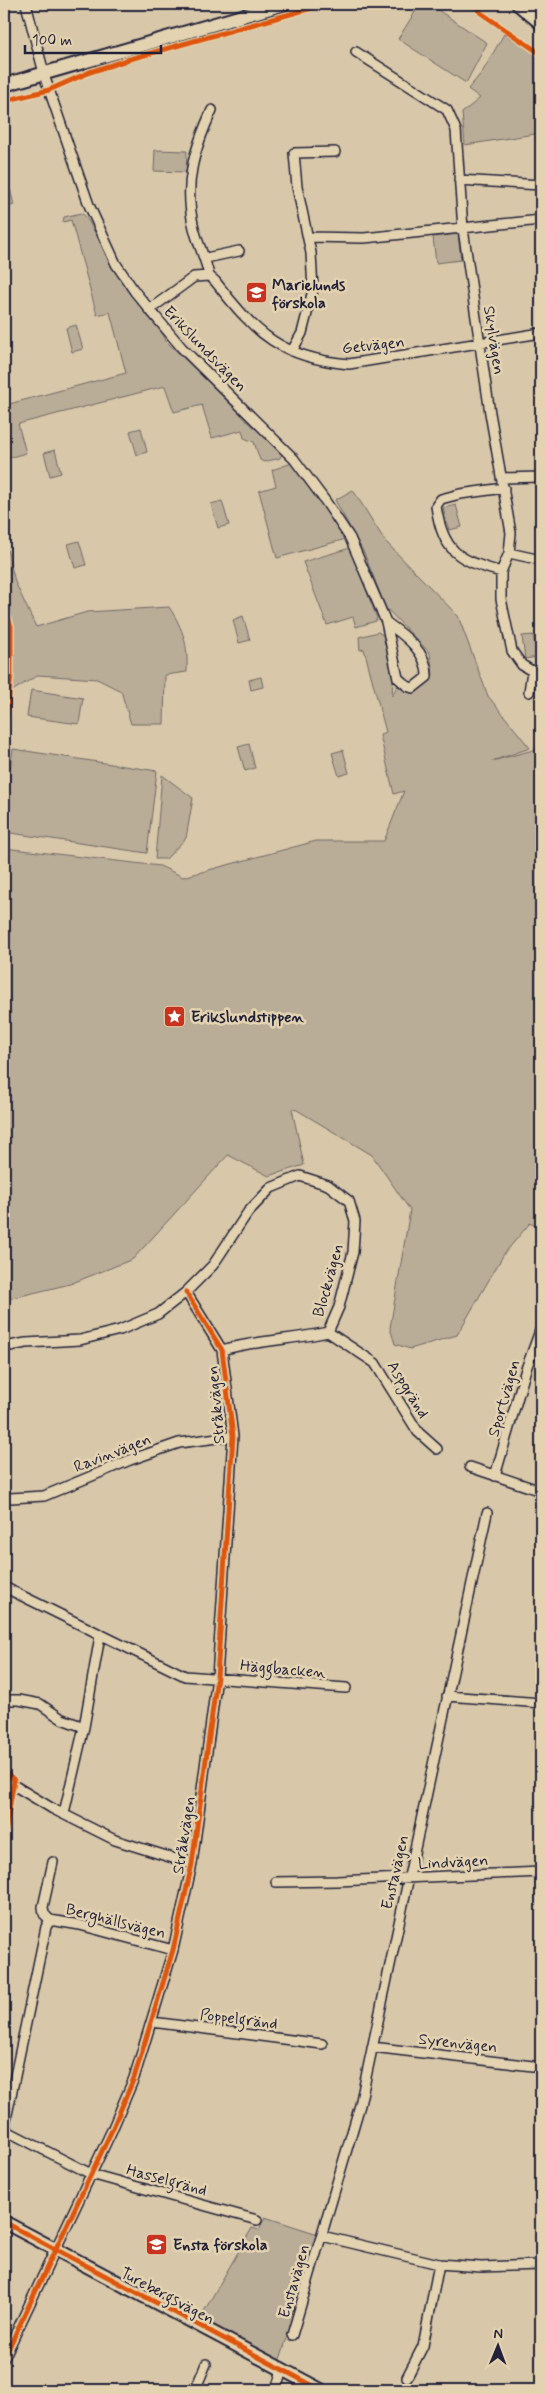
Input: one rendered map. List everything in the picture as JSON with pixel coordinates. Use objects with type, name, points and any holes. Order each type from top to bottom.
[{"type":"street","name":"Erikslundsvägen","points":[[26,4],[44,72],[88,205],[116,264],[149,310],[182,348],[294,459],[350,538],[386,622],[398,678],[407,686],[413,688],[427,677],[427,667],[406,636],[386,622]]},
{"type":"street","points":[[4,85],[284,4]]},
{"type":"street","points":[[518,4],[541,23]]},
{"type":"street","name":"Skylvägen","points":[[356,52],[447,110],[456,130],[463,229],[511,533],[509,553],[501,572],[501,599],[512,651],[522,665],[532,671]]},
{"type":"street","points":[[149,310],[194,277],[208,276],[206,258],[194,231],[189,195],[190,166],[212,110]]},
{"type":"street","points":[[292,351],[302,334],[313,290],[308,237],[297,187],[294,153],[335,152]]},
{"type":"street","points":[[459,180],[541,185]]},
{"type":"street","points":[[308,237],[364,238],[541,220]]},
{"type":"street","points":[[206,258],[239,251]]},
{"type":"street","name":"Getvägen","points":[[208,276],[215,281],[250,324],[269,340],[292,351],[324,362],[354,364],[541,333]]},
{"type":"street","points":[[501,478],[541,477]]},
{"type":"street","points":[[501,572],[466,561],[452,550],[438,520],[436,506],[441,498],[504,488]]},
{"type":"street","points":[[509,553],[541,560]]},
{"type":"street","points":[[529,692],[532,671],[541,668]]},
{"type":"street","name":"Blockvägen","points":[[186,1292],[213,1265],[248,1212],[271,1188],[300,1176],[328,1185],[349,1201],[355,1221],[353,1252],[339,1306],[328,1332],[300,1338],[250,1342],[222,1350]]},
{"type":"street","points":[[4,1347],[26,1343],[80,1340],[120,1330],[158,1314],[186,1292]]},
{"type":"street","name":"Stråkvägen","points":[[4,2358],[134,2078],[173,1950],[192,1864],[218,1677],[233,1436],[222,1350],[186,1292]]},
{"type":"street","name":"Sportvägen","points":[[495,1476],[526,1369],[541,1328]]},
{"type":"street","name":"Aspgränd","points":[[328,1332],[375,1362],[418,1432],[436,1449]]},
{"type":"street","name":"Ravinvägen","points":[[4,1496],[10,1498],[44,1496],[130,1460],[179,1443],[233,1436]]},
{"type":"street","points":[[470,1467],[541,1491]]},
{"type":"street","name":"Enstavägen","points":[[292,2335],[360,2105],[487,1513]]},
{"type":"street","name":"Häggbacken","points":[[4,1586],[100,1636],[185,1676],[346,1688]]},
{"type":"street","points":[[64,1813],[84,1727],[100,1636]]},
{"type":"street","points":[[447,1696],[541,1703]]},
{"type":"street","points":[[4,1700],[19,1700],[40,1704],[62,1719],[84,1727]]},
{"type":"street","points":[[15,1786],[38,1801],[115,1840],[192,1864]]},
{"type":"street","name":"Berghällsvägen","points":[[53,1862],[43,1907],[44,1914],[50,1920],[80,1925],[173,1950]]},
{"type":"street","name":"Lindvägen","points":[[276,1882],[541,1872]]},
{"type":"street","name":"Berghällsvägen","points":[[50,1920],[46,1926],[5,2124],[7,2131],[70,2163]]},
{"type":"street","name":"Poppelgränd","points":[[152,2022],[322,2044]]},
{"type":"street","name":"Syrenvägen","points":[[372,2047],[541,2066]]},
{"type":"street","name":"Hasselgränd","points":[[70,2163],[91,2174],[257,2220]]},
{"type":"street","name":"Turebergsvägen","points":[[4,2222],[321,2390]]},
{"type":"street","name":"Enstavägen","points":[[322,2236],[439,2264],[481,2267],[541,2265]]},
{"type":"street","points":[[407,2377],[423,2346],[439,2264]]},
{"type":"street","points":[[195,2390],[206,2364]]},
{"type":"street","points":[[276,2390],[282,2370]]},
{"type":"shaded area","points":[[420,4],[429,4],[487,43],[466,83],[398,39]]},
{"type":"shaded area","points":[[504,34],[541,56],[541,133],[465,145],[462,113],[480,98],[468,89],[483,71]]},
{"type":"shaded area","points":[[155,150],[187,151],[186,172],[154,171]]},
{"type":"shaded area","points":[[8,181],[14,205],[4,208],[4,183]]},
{"type":"shaded area","points":[[81,213],[86,217],[145,313],[166,341],[282,454],[280,458],[264,462],[260,460],[254,442],[244,438],[242,430],[212,438],[202,405],[174,412],[165,386],[18,424],[26,453],[4,459],[4,388],[9,404],[126,373],[110,312],[97,315],[71,220],[63,222],[64,217]]},
{"type":"shaded area","points":[[458,234],[461,260],[436,263],[433,237]]},
{"type":"shaded area","points":[[76,325],[83,349],[72,352],[66,328]]},
{"type":"shaded area","points":[[141,428],[147,452],[137,455],[130,431]]},
{"type":"shaded area","points":[[55,450],[61,473],[50,476],[44,453]]},
{"type":"shaded area","points":[[292,463],[346,539],[277,558],[259,491],[276,486],[272,470]]},
{"type":"shaded area","points":[[353,490],[385,541],[458,616],[488,696],[530,748],[492,761],[541,748],[541,1229],[530,1223],[504,1254],[457,1335],[410,1349],[395,1344],[390,1328],[410,1210],[372,1155],[297,1110],[292,1109],[304,1165],[269,1176],[228,1155],[133,1259],[70,1284],[4,1300],[4,848],[160,866],[183,877],[316,841],[384,841],[404,791],[394,794],[380,735],[386,732],[364,649],[360,650],[359,637],[378,632],[383,635],[393,678],[392,696],[397,686],[409,692],[433,675],[430,653],[386,608],[364,553],[335,500]]},
{"type":"shaded area","points":[[222,501],[229,525],[218,528],[211,504]]},
{"type":"shaded area","points":[[456,505],[462,527],[449,530],[443,508]]},
{"type":"shaded area","points":[[4,536],[15,582],[36,627],[87,612],[169,607],[184,638],[187,654],[187,672],[165,675],[164,724],[131,724],[121,691],[97,679],[38,675],[4,696]]},
{"type":"shaded area","points":[[79,541],[86,565],[75,568],[68,544]]},
{"type":"shaded area","points":[[350,548],[377,618],[376,621],[356,627],[353,617],[327,625],[303,562]]},
{"type":"shaded area","points":[[243,616],[250,640],[239,643],[233,620]]},
{"type":"shaded area","points":[[533,635],[537,657],[525,659],[522,636]]},
{"type":"shaded area","points":[[261,677],[263,687],[251,690],[249,680]]},
{"type":"shaded area","points":[[31,690],[83,698],[79,724],[27,717]]},
{"type":"shaded area","points":[[249,744],[255,768],[245,771],[238,747]]},
{"type":"shaded area","points":[[13,749],[157,771],[147,853],[4,832],[4,811]]},
{"type":"shaded area","points":[[343,750],[349,773],[339,776],[332,753]]},
{"type":"shaded area","points":[[162,775],[193,798],[186,838],[166,859],[155,859]]},
{"type":"shaded area","points":[[265,2217],[321,2235],[279,2362],[199,2320],[252,2228],[259,2230]]},
{"type":"cycle path","points":[[4,101],[49,90],[90,72],[130,59],[326,4]]},
{"type":"cycle path","points":[[473,4],[481,13],[541,54]]},
{"type":"cycle path","points":[[4,607],[11,626],[11,675],[4,739]]},
{"type":"cycle path","points":[[4,2358],[112,2130],[134,2078],[173,1950],[192,1864],[217,1677],[233,1436],[222,1350],[186,1292]]},
{"type":"cycle path","points":[[4,1770],[14,1780],[4,1839]]},
{"type":"cycle path","points":[[4,2222],[321,2390]]},
{"type":"place","name":"Marielunds förskola","points":[[256,293]]},
{"type":"place","name":"Erikslundstippen","points":[[175,1016]]},
{"type":"place","name":"Ensta förskola","points":[[157,2244]]}]
